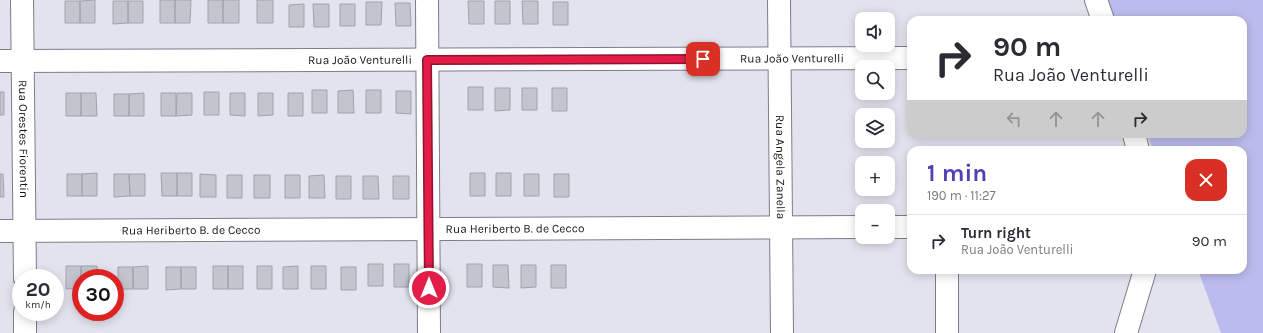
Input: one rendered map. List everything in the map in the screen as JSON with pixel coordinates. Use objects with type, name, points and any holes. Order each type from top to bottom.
[{"type":"street","name":"Rua Orestes Fiorentin","points":[[22,0],[24,61],[25,269]]},
{"type":"street","points":[[427,0],[429,333]]},
{"type":"street","name":"Rua Angela Zanella","points":[[779,0],[782,333]]},
{"type":"street","points":[[1096,0],[1102,16]]},
{"type":"street","name":"Rua João Venturelli","points":[[0,61],[907,58]]},
{"type":"street","name":"Rua Heriberto B. de Cecco","points":[[0,230],[855,227]]},
{"type":"street","points":[[895,227],[907,227]]},
{"type":"street","points":[[947,274],[947,333]]},
{"type":"street","points":[[1126,333],[1144,274]]},
{"type":"street","points":[[25,321],[25,333]]},
{"type":"shaded area","points":[[1100,0],[1263,0],[1263,333],[1221,333],[1199,274],[1247,274],[1247,146],[1152,146],[1148,138],[1247,138],[1247,16],[1106,16]]},
{"type":"building","points":[[95,0],[95,23],[80,23],[80,1]]},
{"type":"building","points":[[160,0],[175,0],[175,23],[160,23]]},
{"type":"building","points":[[175,0],[191,0],[190,23],[175,23]]},
{"type":"building","points":[[208,0],[223,0],[223,23],[208,23]]},
{"type":"building","points":[[223,0],[239,0],[239,23],[223,23]]},
{"type":"building","points":[[257,0],[273,0],[273,23],[257,23]]},
{"type":"building","points":[[65,1],[80,1],[80,23],[65,23]]},
{"type":"building","points":[[113,1],[128,1],[128,23],[113,24]]},
{"type":"building","points":[[128,1],[143,1],[143,23],[128,23]]},
{"type":"building","points":[[468,1],[484,1],[484,24],[469,24]]},
{"type":"building","points":[[495,1],[510,1],[510,24],[495,24]]},
{"type":"building","points":[[522,1],[538,1],[538,24],[523,24]]},
{"type":"building","points":[[366,2],[382,2],[381,25],[366,25]]},
{"type":"building","points":[[553,2],[568,2],[568,25],[553,25]]},
{"type":"building","points":[[395,3],[410,3],[411,26],[396,26]]},
{"type":"building","points":[[304,4],[304,27],[289,27],[289,5]]},
{"type":"building","points":[[313,4],[329,4],[329,27],[314,27]]},
{"type":"building","points":[[340,4],[355,4],[355,26],[340,26]]},
{"type":"building","points":[[468,87],[483,87],[483,110],[468,110]]},
{"type":"building","points":[[495,88],[510,88],[510,110],[495,111]]},
{"type":"building","points":[[522,88],[537,88],[537,110],[522,110]]},
{"type":"building","points":[[552,88],[567,88],[567,111],[552,111]]},
{"type":"building","points":[[312,90],[327,90],[327,113],[312,113]]},
{"type":"building","points":[[353,90],[354,113],[338,113],[338,91]]},
{"type":"building","points":[[366,90],[381,90],[381,113],[366,113]]},
{"type":"building","points":[[396,91],[411,91],[411,114],[396,113]]},
{"type":"building","points":[[0,92],[4,92],[4,115],[0,115]]},
{"type":"building","points":[[204,92],[219,92],[219,115],[204,115]]},
{"type":"building","points":[[66,93],[81,93],[81,116],[66,116]]},
{"type":"building","points":[[81,93],[96,93],[97,116],[81,116]]},
{"type":"building","points":[[144,93],[144,116],[129,116],[129,94]]},
{"type":"building","points":[[161,93],[176,93],[176,116],[161,116]]},
{"type":"building","points":[[177,93],[192,93],[192,115],[176,116]]},
{"type":"building","points":[[230,93],[245,93],[245,116],[230,115]]},
{"type":"building","points":[[258,93],[273,93],[273,115],[258,116]]},
{"type":"building","points":[[288,93],[303,93],[303,116],[288,116]]},
{"type":"building","points":[[114,94],[129,94],[129,116],[114,116]]},
{"type":"building","points":[[97,173],[97,196],[82,196],[82,174]]},
{"type":"building","points":[[161,173],[177,173],[177,196],[162,196]]},
{"type":"building","points":[[177,173],[192,173],[192,196],[177,196]]},
{"type":"building","points":[[470,173],[485,173],[485,196],[470,196]]},
{"type":"building","points":[[496,173],[511,173],[511,196],[496,196]]},
{"type":"building","points":[[0,174],[3,174],[4,197],[0,197]]},
{"type":"building","points":[[67,174],[82,174],[82,196],[67,196]]},
{"type":"building","points":[[114,174],[129,174],[130,196],[114,197]]},
{"type":"building","points":[[129,174],[145,174],[145,196],[130,196]]},
{"type":"building","points":[[200,174],[216,175],[216,197],[200,197]]},
{"type":"building","points":[[524,174],[539,174],[539,196],[524,196]]},
{"type":"building","points":[[554,174],[569,174],[569,197],[554,197]]},
{"type":"building","points":[[227,175],[242,175],[242,198],[227,198]]},
{"type":"building","points":[[254,175],[270,175],[270,198],[254,198]]},
{"type":"building","points":[[285,175],[300,175],[300,198],[285,198]]},
{"type":"building","points":[[324,175],[325,198],[309,198],[309,176]]},
{"type":"building","points":[[336,176],[351,176],[351,199],[336,199]]},
{"type":"building","points":[[363,176],[378,176],[379,199],[363,199]]},
{"type":"building","points":[[393,176],[409,176],[409,199],[393,199]]},
{"type":"building","points":[[368,264],[383,264],[383,286],[368,286]]},
{"type":"building","points":[[394,264],[409,264],[409,287],[394,287]]},
{"type":"building","points":[[467,264],[482,264],[482,287],[467,287]]},
{"type":"building","points":[[493,265],[508,265],[509,288],[493,287]]},
{"type":"building","points":[[521,265],[536,265],[536,287],[521,288]]},
{"type":"building","points":[[551,265],[566,265],[566,288],[551,288]]},
{"type":"building","points":[[66,266],[81,266],[81,269],[72,269],[72,289],[66,289]]},
{"type":"building","points":[[81,266],[97,266],[97,269],[81,269]]},
{"type":"building","points":[[148,266],[148,289],[133,289],[133,267]]},
{"type":"building","points":[[213,266],[228,266],[228,289],[213,289]]},
{"type":"building","points":[[228,266],[243,266],[243,289],[228,289]]},
{"type":"building","points":[[257,266],[272,266],[272,289],[257,289]]},
{"type":"building","points":[[298,266],[298,289],[283,289],[283,267]]},
{"type":"building","points":[[311,266],[326,266],[326,289],[311,289]]},
{"type":"building","points":[[118,267],[133,267],[133,289],[124,289],[124,269],[118,269]]},
{"type":"building","points":[[166,267],[181,267],[181,289],[166,290]]},
{"type":"building","points":[[181,267],[196,267],[196,289],[181,289]]},
{"type":"building","points":[[341,267],[356,267],[356,290],[341,290]]},
{"type":"route","points":[[429,288],[427,60],[703,59]]}]
